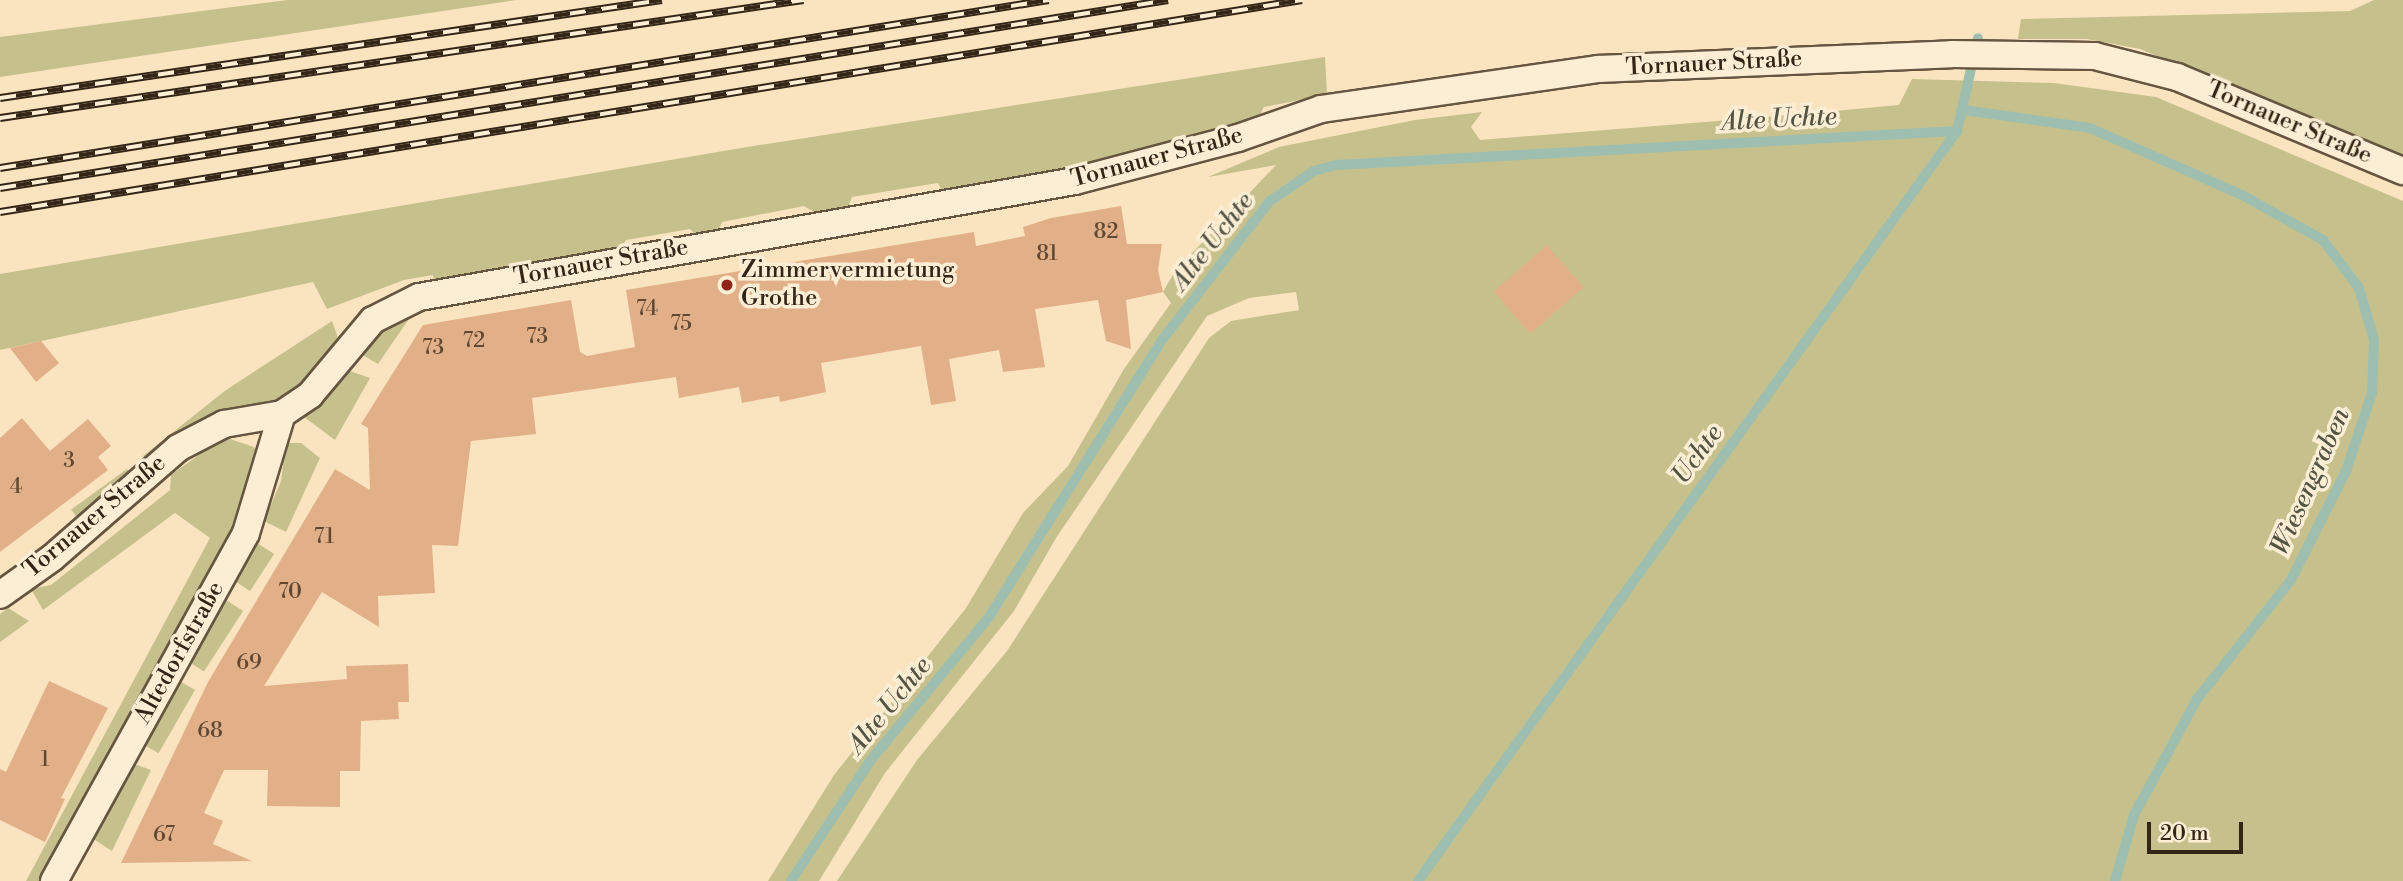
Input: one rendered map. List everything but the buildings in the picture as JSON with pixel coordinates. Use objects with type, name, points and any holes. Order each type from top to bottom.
[{"type":"street","name":"Tornauer Straße","points":[[0,595],[190,441],[224,424],[282,414],[310,395],[373,320],[419,297],[1075,181],[1238,138],[1321,109],[1598,69],[1952,54],[2095,56],[2139,64],[2403,171]]},
{"type":"street","name":"Altedorfstraße","points":[[54,881],[246,533],[282,414]]},
{"type":"shaded area","points":[[288,0],[517,0],[0,77],[0,37]]},
{"type":"shaded area","points":[[2374,0],[2403,0],[2403,157],[2140,49],[2087,39],[2018,39],[2021,19],[2350,11]]},
{"type":"shaded area","points":[[1325,57],[1327,95],[1264,107],[1253,128],[1219,137],[1207,131],[1066,171],[943,193],[938,183],[852,197],[847,210],[819,215],[804,206],[722,222],[718,232],[698,237],[690,229],[626,240],[622,247],[434,281],[433,275],[404,280],[327,309],[313,282],[0,350],[0,274],[747,147]]},
{"type":"shaded area","points":[[1912,79],[2054,83],[2156,97],[2403,201],[2403,881],[837,881],[917,760],[1007,651],[1209,338],[1231,321],[1299,310],[1296,292],[1249,298],[1207,316],[1056,538],[1014,611],[885,773],[819,881],[768,881],[834,775],[966,608],[1023,513],[1068,466],[1124,369],[1171,303],[1163,292],[1175,271],[1276,165],[1208,177],[1279,147],[1415,120],[1482,112],[1471,127],[1480,140],[1791,115],[1899,105]]},
{"type":"shaded area","points":[[411,316],[378,364],[361,354],[390,324]]},
{"type":"shaded area","points":[[332,321],[339,341],[302,385],[267,405],[211,416],[149,462],[143,456],[226,390]]},
{"type":"shaded area","points":[[350,371],[370,378],[335,440],[304,417]]},
{"type":"shaded area","points":[[230,439],[254,447],[259,455],[251,496],[39,881],[26,881],[210,538],[175,513],[43,610],[31,589],[51,585],[170,490],[171,475],[218,441]]},
{"type":"shaded area","points":[[286,443],[301,443],[320,458],[286,532],[264,521],[281,481]]},
{"type":"shaded area","points":[[127,469],[132,476],[76,517],[71,510]]},
{"type":"shaded area","points":[[254,541],[274,554],[250,591],[230,578]]},
{"type":"shaded area","points":[[223,598],[243,611],[204,671],[184,658]]},
{"type":"shaded area","points":[[8,608],[29,621],[0,642],[0,614]]},
{"type":"shaded area","points":[[176,679],[195,690],[159,753],[140,742]]},
{"type":"shaded area","points":[[129,762],[151,770],[112,851],[87,835]]},
{"type":"waterway","name":"Uchte","points":[[1418,881],[1957,131],[1978,38]]},
{"type":"waterway","name":"Wiesengraben","points":[[1964,110],[2090,128],[2242,195],[2323,240],[2359,288],[2374,340],[2372,393],[2346,471],[2291,580],[2197,699],[2134,815],[2115,881]]},
{"type":"waterway","name":"Alte Uchte","points":[[791,881],[870,761],[989,617],[1162,340],[1270,201],[1314,171],[1337,165],[1957,131]]},
{"type":"railway","points":[[0,98],[662,0]]},
{"type":"railway","points":[[0,118],[803,0]]},
{"type":"railway","points":[[0,168],[1049,0]]},
{"type":"railway","points":[[0,188],[1168,0]]},
{"type":"railway","points":[[0,212],[1302,0]]},
{"type":"place","name":"Zimmervermietung Grothe","points":[[727,285]]}]
